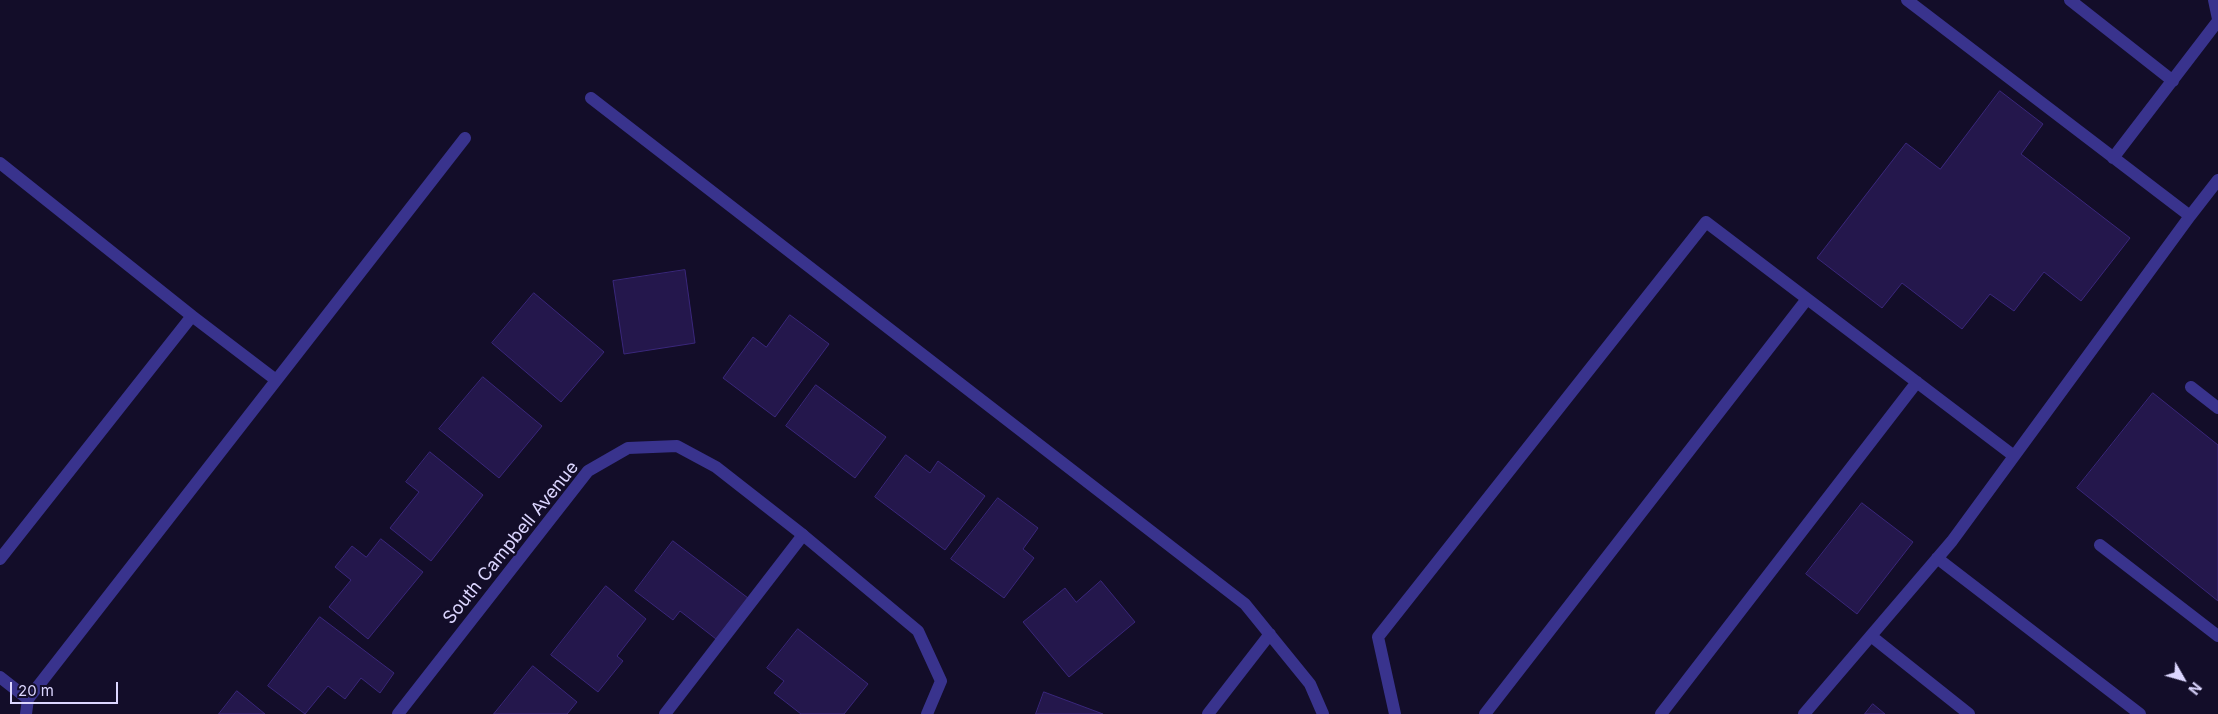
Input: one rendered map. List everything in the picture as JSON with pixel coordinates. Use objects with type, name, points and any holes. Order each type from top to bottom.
[{"type":"street","points":[[1907,0],[2190,216]]},
{"type":"street","points":[[2070,0],[2172,80]]},
{"type":"street","points":[[2113,158],[2218,20],[2214,0]]},
{"type":"street","points":[[591,98],[1245,604],[1310,684],[1324,714]]},
{"type":"street","points":[[26,714],[28,699],[465,138]]},
{"type":"street","points":[[0,163],[192,316],[276,380]]},
{"type":"street","points":[[1804,714],[1952,542],[2218,180]]},
{"type":"street","points":[[1395,714],[1378,637],[1706,222],[2014,456]]},
{"type":"street","points":[[1485,714],[1807,299]]},
{"type":"street","points":[[0,559],[192,316]]},
{"type":"street","points":[[1661,714],[1917,382]]},
{"type":"street","points":[[2191,387],[2218,408]]},
{"type":"street","name":"South Campbell Avenue","points":[[398,714],[588,471],[628,448],[677,446],[716,467],[803,535],[918,631],[941,681],[927,714]]},
{"type":"street","points":[[665,714],[803,535]]},
{"type":"street","points":[[2100,545],[2218,636]]},
{"type":"street","points":[[1937,558],[2140,714]]},
{"type":"street","points":[[1208,714],[1270,634]]},
{"type":"street","points":[[1871,636],[1969,714]]},
{"type":"street","points":[[0,678],[28,699]]},
{"type":"building","points":[[2000,91],[2043,124],[2021,154],[2130,238],[2081,301],[2044,272],[2014,311],[1990,294],[1962,329],[1902,283],[1882,308],[1817,258],[1906,143],[1940,169]]},
{"type":"building","points":[[685,270],[695,343],[624,354],[613,281]]},
{"type":"building","points":[[534,293],[604,352],[561,402],[492,343]]},
{"type":"building","points":[[790,315],[829,344],[775,417],[723,378],[753,337],[766,347]]},
{"type":"building","points":[[483,377],[542,426],[499,478],[439,429]]},
{"type":"building","points":[[816,385],[886,437],[855,478],[786,426]]},
{"type":"building","points":[[2153,393],[2218,445],[2218,601],[2077,488]]},
{"type":"building","points":[[430,452],[483,495],[431,561],[390,528],[419,492],[406,482]]},
{"type":"building","points":[[906,455],[930,473],[938,461],[985,496],[945,550],[875,497]]},
{"type":"building","points":[[998,498],[1038,528],[1023,549],[1034,558],[1004,598],[951,559]]},
{"type":"building","points":[[1862,503],[1913,542],[1857,614],[1806,574]]},
{"type":"building","points":[[381,539],[423,572],[368,639],[329,607],[351,580],[335,567],[352,546],[366,557]]},
{"type":"building","points":[[673,541],[748,598],[716,639],[680,611],[673,620],[635,591]]},
{"type":"building","points":[[1101,581],[1135,622],[1069,677],[1023,622],[1065,588],[1076,602]]},
{"type":"building","points":[[606,586],[646,619],[617,656],[623,661],[598,692],[551,655]]},
{"type":"building","points":[[320,617],[394,673],[380,693],[361,678],[345,699],[328,686],[305,714],[268,686]]},
{"type":"building","points":[[798,629],[868,684],[844,714],[801,714],[774,693],[784,681],[767,668]]},
{"type":"building","points":[[533,666],[577,702],[567,714],[494,714]]},
{"type":"building","points":[[237,691],[265,714],[219,714]]},
{"type":"building","points":[[1044,692],[1103,714],[1036,714]]},
{"type":"building","points":[[1873,704],[1885,714],[1865,714]]}]
